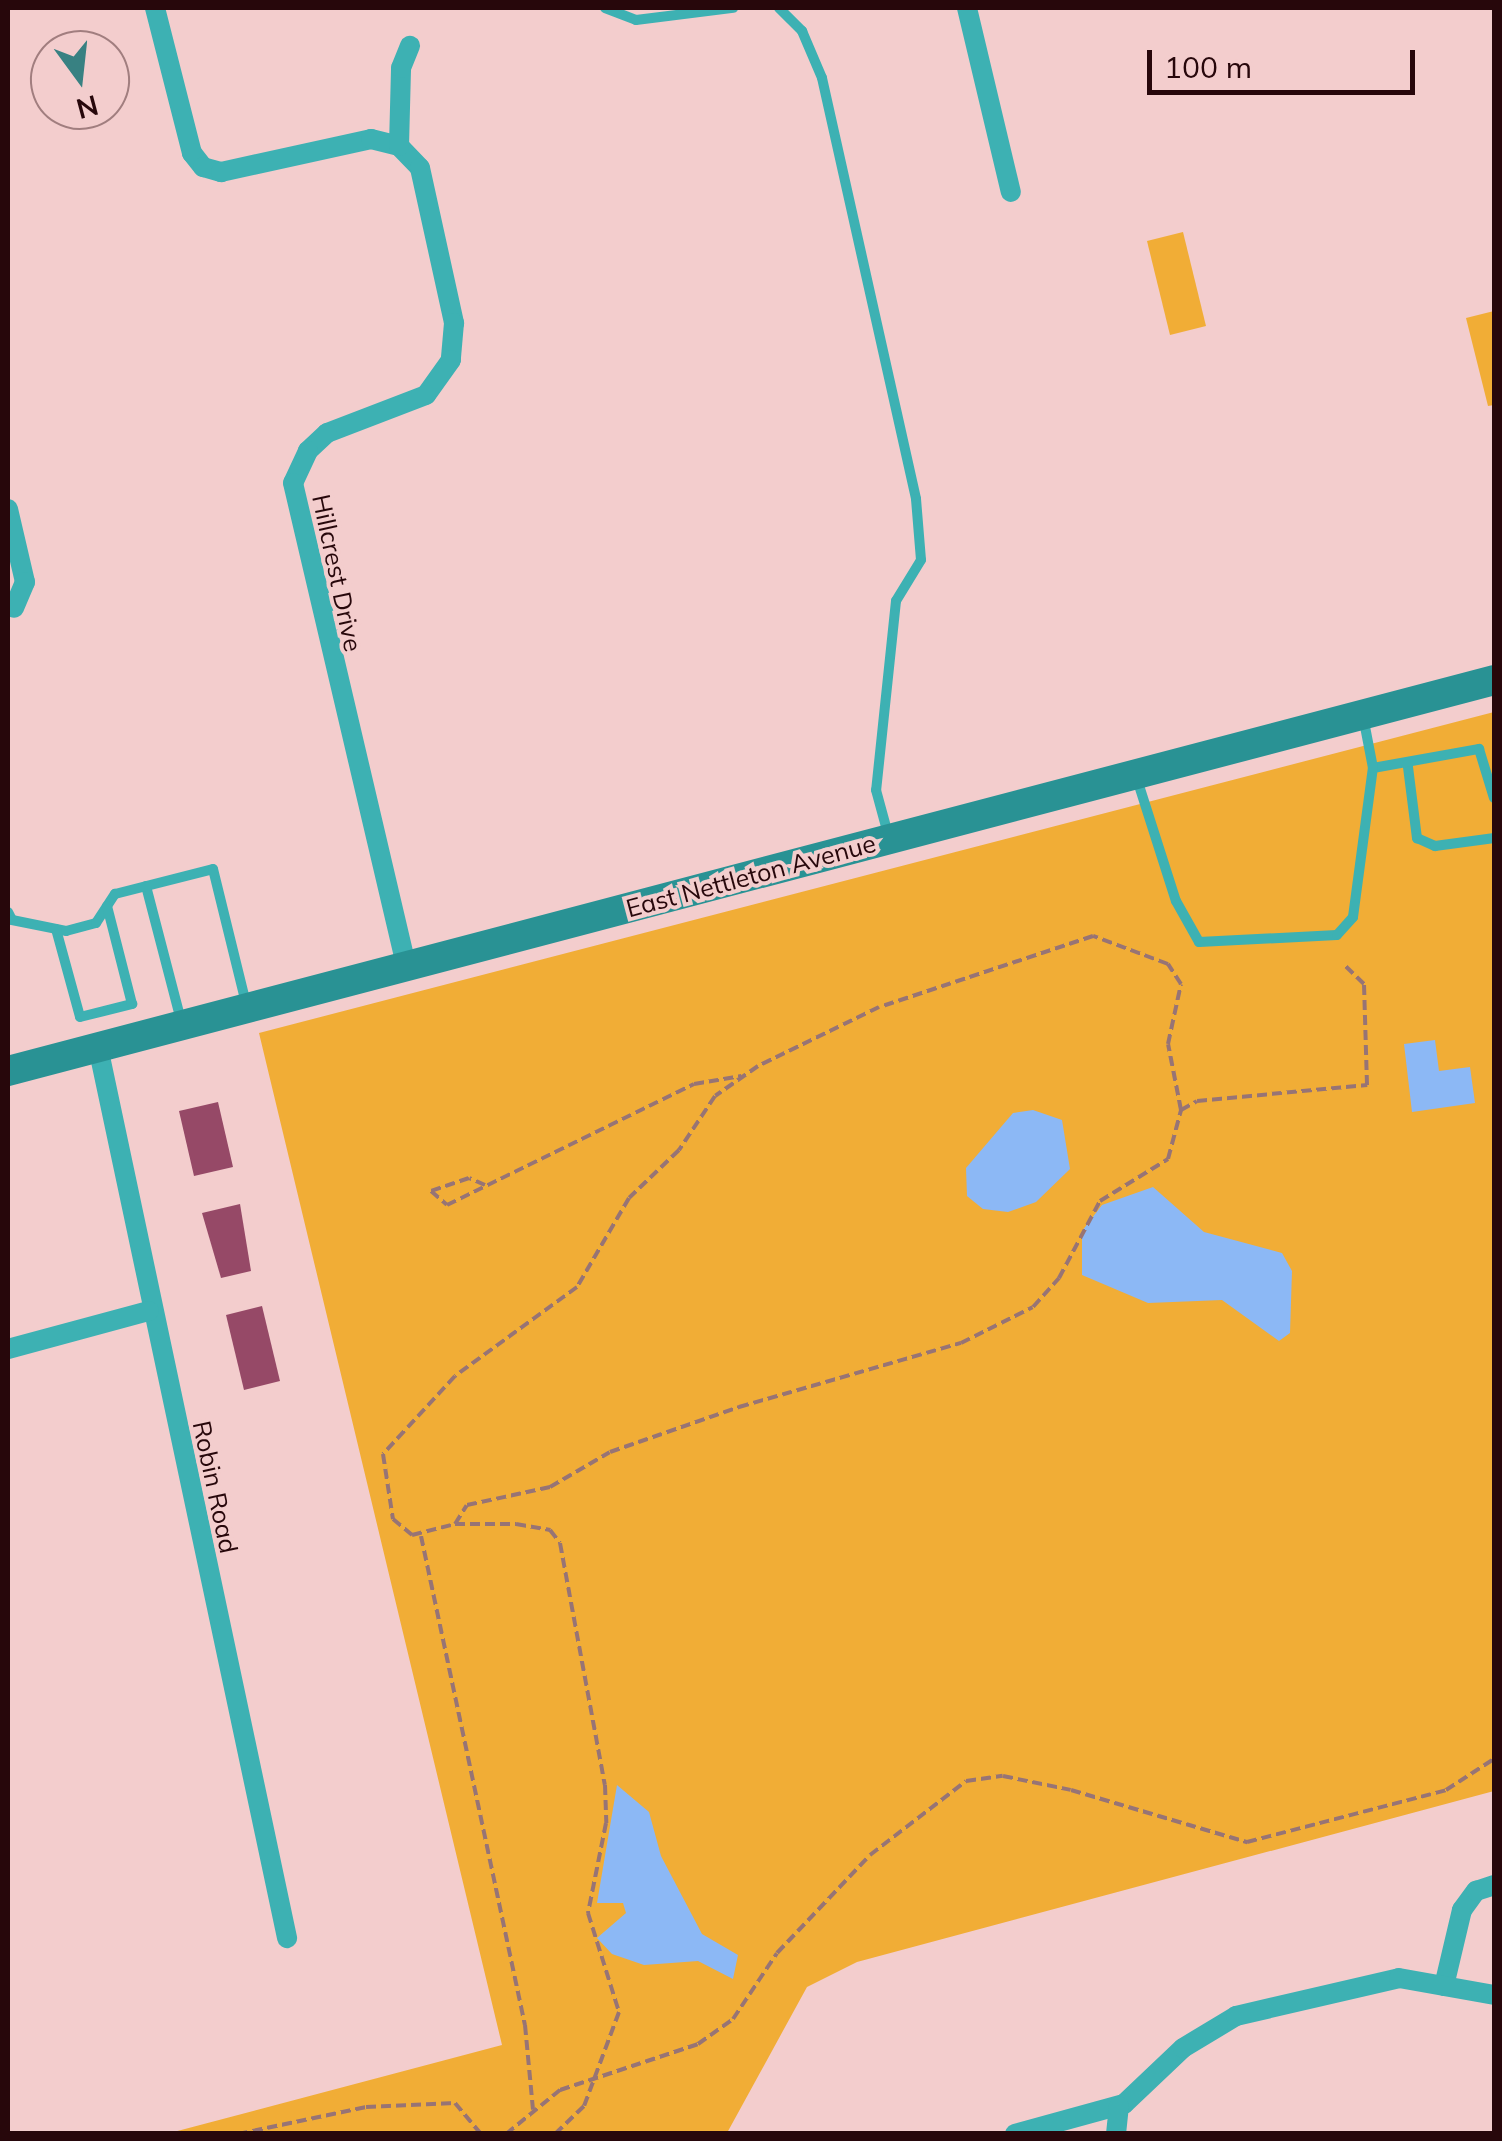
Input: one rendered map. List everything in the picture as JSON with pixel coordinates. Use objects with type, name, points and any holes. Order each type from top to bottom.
[{"type":"main road","name":"East Nettleton Avenue","points":[[8,1071],[1494,680]]},
{"type":"street","points":[[155,8],[192,154],[203,167],[222,172],[371,139],[399,146],[401,68],[410,46]]},
{"type":"street","points":[[966,8],[1012,192]]},
{"type":"street","name":"Hillcrest Drive","points":[[399,146],[414,157],[425,186],[454,323],[451,360],[417,400],[328,433],[302,460],[293,497],[406,966]]},
{"type":"street","points":[[8,509],[26,582],[14,608]]},
{"type":"street","name":"Robin Road","points":[[98,1047],[149,1311],[287,1938]]},
{"type":"street","points":[[8,1349],[149,1311]]},
{"type":"street","points":[[1444,1986],[1458,1904],[1476,1891],[1494,1885]]},
{"type":"street","points":[[1016,2134],[1118,2106],[1183,2048],[1236,2016],[1380,1980],[1494,1995]]},
{"type":"street","points":[[1116,2134],[1118,2106]]},
{"type":"lane","points":[[605,8],[636,20],[733,8]]},
{"type":"lane","points":[[779,8],[802,31],[822,78],[916,499],[921,560],[896,601],[876,790],[890,839]]},
{"type":"lane","points":[[1136,776],[1176,900],[1199,942],[1350,930],[1373,768],[1362,715]]},
{"type":"lane","points":[[1373,768],[1408,766],[1480,749],[1494,798]]},
{"type":"lane","points":[[1408,766],[1417,838],[1435,846],[1494,838]]},
{"type":"lane","points":[[8,912],[56,929],[96,923],[115,894],[212,869],[247,1008]]},
{"type":"lane","points":[[146,886],[182,1025]]},
{"type":"lane","points":[[56,929],[80,1018],[132,1004],[107,906]]},
{"type":"lane","points":[[93,1014],[98,1047]]},
{"type":"path","points":[[456,1524],[467,1505],[550,1486],[610,1452],[738,1407],[961,1343],[1034,1306],[1059,1278],[1100,1201],[1168,1159],[1181,1110],[1168,1044],[1180,984],[1168,964],[1093,936],[879,1007],[746,1075],[715,1096],[679,1150],[629,1198],[577,1287],[456,1376],[383,1454],[393,1519],[422,1536],[521,2006],[533,2110]]},
{"type":"path","points":[[1181,1110],[1197,1101],[1367,1085],[1364,984],[1344,965]]},
{"type":"path","points":[[485,1185],[469,1178],[431,1192],[447,1205],[694,1084],[746,1075]]},
{"type":"path","points":[[422,1536],[456,1524],[533,1527],[560,1542],[605,1785],[606,1823],[588,1913],[619,2012],[584,2106],[554,2134]]},
{"type":"path","points":[[506,2134],[533,2110],[595,2077],[698,2044],[733,2019],[777,1954],[870,1854],[966,1780],[1002,1776],[1071,1790],[1247,1842],[1446,1790],[1494,1759]]},
{"type":"path","points":[[238,2134],[347,2110],[455,2103],[481,2134]]},
{"type":"shaded area","points":[[1183,232],[1206,326],[1170,335],[1147,241]]},
{"type":"shaded area","points":[[1494,311],[1494,405],[1488,406],[1466,318]]},
{"type":"shaded area","points":[[1494,712],[1494,1791],[857,1962],[807,1987],[727,2133],[166,2134],[502,2045],[259,1033]]},
{"type":"water","points":[[1435,1040],[1439,1071],[1470,1067],[1475,1103],[1412,1112],[1404,1044]]},
{"type":"water","points":[[1033,1110],[1062,1120],[1070,1169],[1036,1202],[1008,1212],[983,1209],[967,1196],[966,1168],[1013,1113]]},
{"type":"water","points":[[1153,1187],[1204,1232],[1282,1253],[1292,1271],[1290,1333],[1279,1341],[1222,1300],[1148,1303],[1082,1275],[1082,1231],[1102,1205]]},
{"type":"water","points":[[617,1785],[649,1812],[661,1856],[702,1934],[738,1955],[733,1979],[698,1961],[644,1965],[612,1954],[597,1938],[626,1913],[623,1903],[597,1903]]},
{"type":"building","points":[[218,1102],[233,1167],[194,1176],[179,1111]]},
{"type":"building","points":[[240,1204],[251,1271],[221,1278],[202,1213]]},
{"type":"building","points":[[262,1306],[280,1381],[244,1390],[226,1315]]}]
